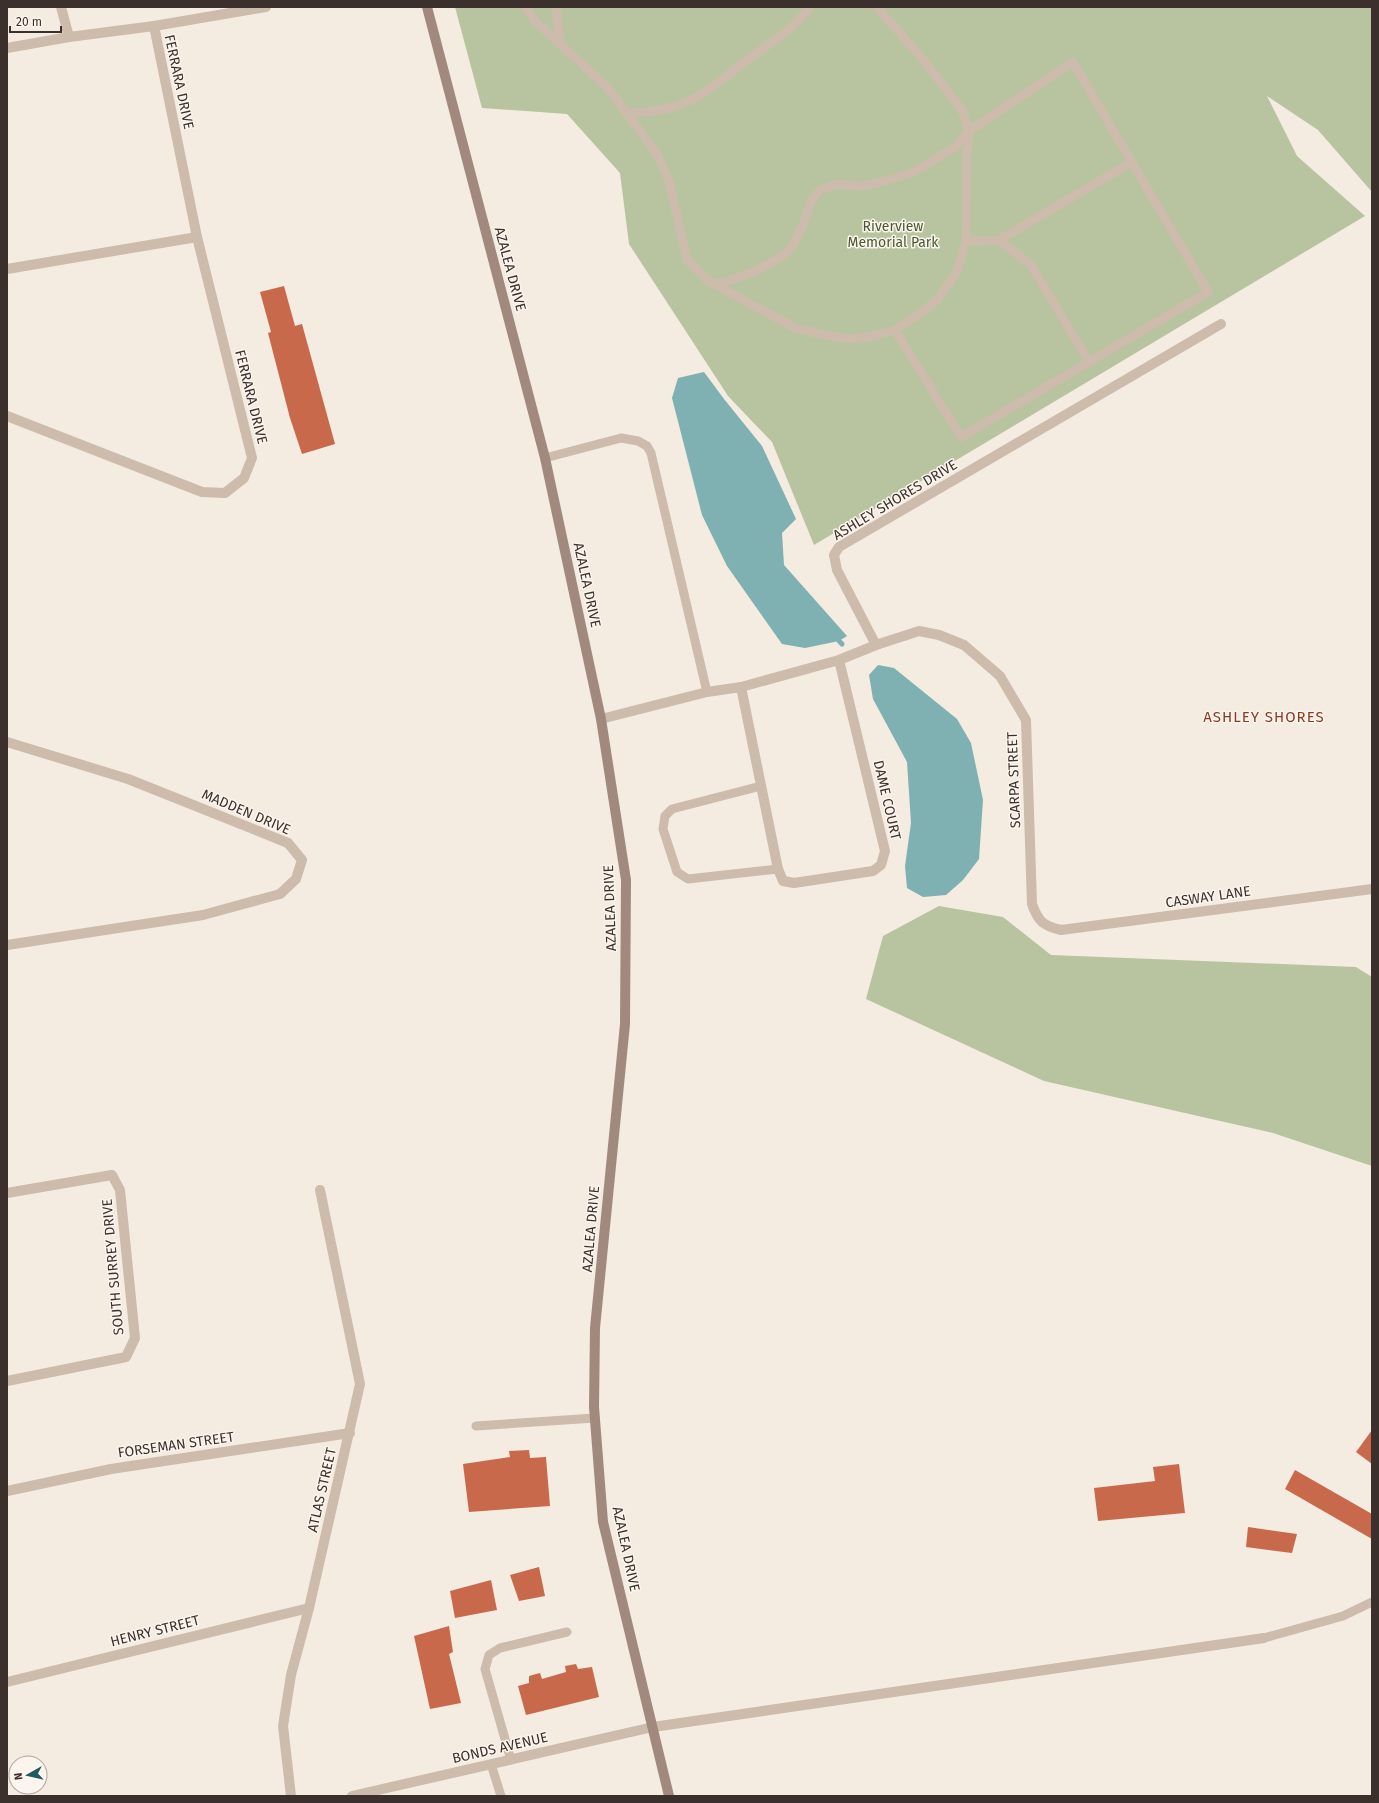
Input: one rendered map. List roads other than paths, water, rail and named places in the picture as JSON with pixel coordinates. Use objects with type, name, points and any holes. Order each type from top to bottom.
[{"type":"street","points":[[61,7],[69,37]]},
{"type":"street","points":[[7,48],[69,37],[154,26],[266,7]]},
{"type":"street","name":"AZALEA DRIVE","points":[[428,7],[545,458],[601,719],[626,880],[625,1024],[595,1328],[594,1407],[603,1522],[669,1796]]},
{"type":"street","name":"FERRARA DRIVE","points":[[7,416],[202,492],[225,493],[244,478],[252,458],[197,236],[154,26]]},
{"type":"street","points":[[7,269],[197,236]]},
{"type":"street","name":"ASHLEY SHORES DRIVE","points":[[876,645],[837,570],[834,555],[839,548],[1222,324]]},
{"type":"street","name":"SCARPA STREET","points":[[876,645],[919,631],[939,634],[964,645],[1000,676],[1026,720],[1032,904],[1037,918],[1048,928]]},
{"type":"street","points":[[601,719],[707,692],[741,687],[839,660],[876,645]]},
{"type":"street","name":"DAME COURT","points":[[778,869],[783,880],[794,882],[873,872],[881,865],[885,851],[839,660]]},
{"type":"street","points":[[741,687],[778,869]]},
{"type":"street","name":"MADDEN DRIVE","points":[[7,742],[128,779],[288,843],[302,860],[296,879],[280,894],[202,915],[7,945]]},
{"type":"street","name":"CASWAY LANE","points":[[1048,928],[1061,930],[1372,890]]},
{"type":"street","name":"SOUTH SURREY DRIVE","points":[[7,1193],[112,1175],[120,1190],[135,1338],[126,1357],[7,1381]]},
{"type":"street","name":"ATLAS STREET","points":[[291,1796],[283,1726],[291,1675],[309,1608],[360,1384],[320,1190]]},
{"type":"street","name":"FORSEMAN STREET","points":[[7,1491],[111,1469],[350,1433]]},
{"type":"street","name":"HENRY STREET","points":[[7,1682],[309,1608]]},
{"type":"street","name":"BONDS AVENUE","points":[[352,1796],[367,1794],[653,1727],[1264,1638]]},
{"type":"lane","points":[[525,7],[535,21],[607,87],[658,154],[669,181],[687,260],[707,280],[764,313],[795,328],[849,339],[873,336],[895,330],[918,315],[938,299],[957,272],[966,241],[967,154],[969,131],[962,110],[925,62],[877,7]]},
{"type":"lane","points":[[556,7],[560,44]]},
{"type":"lane","points":[[628,114],[659,111],[680,105],[697,97],[722,80],[749,58],[779,38],[801,19],[810,7]]},
{"type":"lane","points":[[714,284],[732,280],[758,270],[784,255],[794,244],[804,223],[811,202],[820,190],[838,184],[860,186],[898,178],[912,173],[954,148],[969,131],[1074,62],[1208,292],[961,437],[895,330]]},
{"type":"lane","points":[[966,241],[999,240],[1132,162]]},
{"type":"lane","points":[[999,240],[1031,265],[1089,362]]},
{"type":"lane","points":[[545,458],[621,438],[638,441],[647,446],[651,453],[707,692]]},
{"type":"lane","points":[[761,786],[672,808],[665,816],[663,829],[677,872],[688,879],[778,869]]},
{"type":"lane","points":[[476,1426],[595,1418]]},
{"type":"lane","points":[[1264,1638],[1343,1616],[1372,1602]]},
{"type":"lane","points":[[511,1760],[485,1669],[490,1654],[500,1648],[567,1632]]},
{"type":"lane","points":[[491,1764],[501,1796]]},
{"type":"water","points":[[704,372],[762,446],[796,519],[782,533],[784,565],[847,636],[839,641],[805,648],[782,644],[727,566],[702,515],[672,398],[678,378]]},
{"type":"water","points":[[878,665],[894,668],[957,719],[971,743],[983,800],[979,859],[963,880],[946,895],[923,897],[907,888],[905,866],[911,823],[907,762],[873,699],[869,675]]},
{"type":"waterway","points":[[839,641],[842,644]]},
{"type":"district","name":"ASHLEY SHORES","points":[[1264,717]]},
{"type":"park label","name":"Riverview Memorial Park","points":[[893,234]]}]
